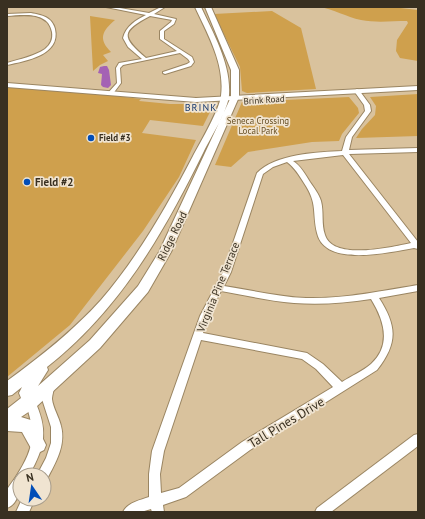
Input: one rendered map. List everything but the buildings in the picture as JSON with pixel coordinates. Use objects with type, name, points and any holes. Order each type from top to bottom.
[{"type":"highway","name":"Ridge Road","points":[[7,390],[56,352],[105,304],[141,256],[176,198],[217,117],[229,99],[225,73],[216,46],[198,7]]},
{"type":"highway","name":"Ridge Road","points":[[7,418],[30,402],[95,344],[143,289],[165,252],[229,99],[235,70],[208,7]]},
{"type":"highway","points":[[30,402],[27,392],[32,381],[56,352]]},
{"type":"highway","points":[[7,424],[21,424],[28,426],[38,445]]},
{"type":"main road","name":"Brink Road","points":[[7,85],[175,101],[355,93],[418,88]]},
{"type":"main road","name":"Brink Road","points":[[355,93],[418,92]]},
{"type":"street","points":[[108,7],[174,19],[173,23],[164,29],[162,36],[165,41],[190,58],[192,62],[165,73]]},
{"type":"street","points":[[145,59],[129,45],[126,37],[128,29],[132,25],[163,7]]},
{"type":"street","points":[[7,15],[31,15],[47,18],[52,24],[54,40],[51,46],[42,52],[7,64]]},
{"type":"street","points":[[110,94],[119,83],[119,66],[126,62],[181,52]]},
{"type":"street","points":[[355,93],[367,105],[368,111],[349,138],[345,153],[417,246]]},
{"type":"street","name":"Virginia Pine Terrace","points":[[156,507],[154,484],[155,464],[158,451],[204,316],[219,288],[233,255],[257,176],[270,164],[326,153],[418,150]]},
{"type":"street","points":[[287,160],[297,166],[315,195],[322,238],[333,249],[352,253],[364,253],[417,246]]},
{"type":"street","points":[[219,288],[293,300],[332,301],[418,288]]},
{"type":"street","name":"Tall Pines Drive","points":[[129,512],[156,507],[182,494],[246,446],[374,367],[382,359],[388,346],[390,333],[385,314],[373,296]]},
{"type":"street","points":[[198,336],[304,356],[324,370],[341,388]]},
{"type":"street","points":[[47,467],[57,443],[56,427],[46,400],[50,385]]},
{"type":"street","points":[[28,467],[38,445],[38,424],[30,402]]},
{"type":"street","points":[[321,512],[418,439]]},
{"type":"green space","points":[[319,7],[392,7],[418,10],[418,61],[400,58],[396,51],[397,40],[408,23],[407,21],[367,21]]},
{"type":"green space","points":[[272,11],[301,28],[316,89],[247,93],[242,91],[240,67],[214,14]]},
{"type":"green space","points":[[90,16],[115,20],[107,28],[103,35],[104,43],[111,52],[103,55],[108,61],[93,71]]},
{"type":"green space","points":[[7,87],[91,93],[141,99],[139,101],[170,104],[202,104],[211,110],[203,126],[150,120],[142,133],[196,140],[179,177],[143,231],[70,325],[7,377]]},
{"type":"green space","points":[[418,94],[418,136],[356,138],[375,115],[376,106],[370,97]]},
{"type":"green space","name":"Seneca Crossing Local Park","points":[[349,97],[358,108],[359,113],[342,134],[339,141],[312,142],[248,152],[231,167],[215,165],[242,102]]},
{"type":"shaded area","points":[[107,66],[109,70],[111,85],[108,88],[101,85],[102,74],[98,73],[100,67]]},
{"type":"place","name":"Field #3","points":[[91,138]]},
{"type":"place","name":"Field #2","points":[[27,182]]},
{"type":"district","name":"BRINK","points":[[201,107]]}]
